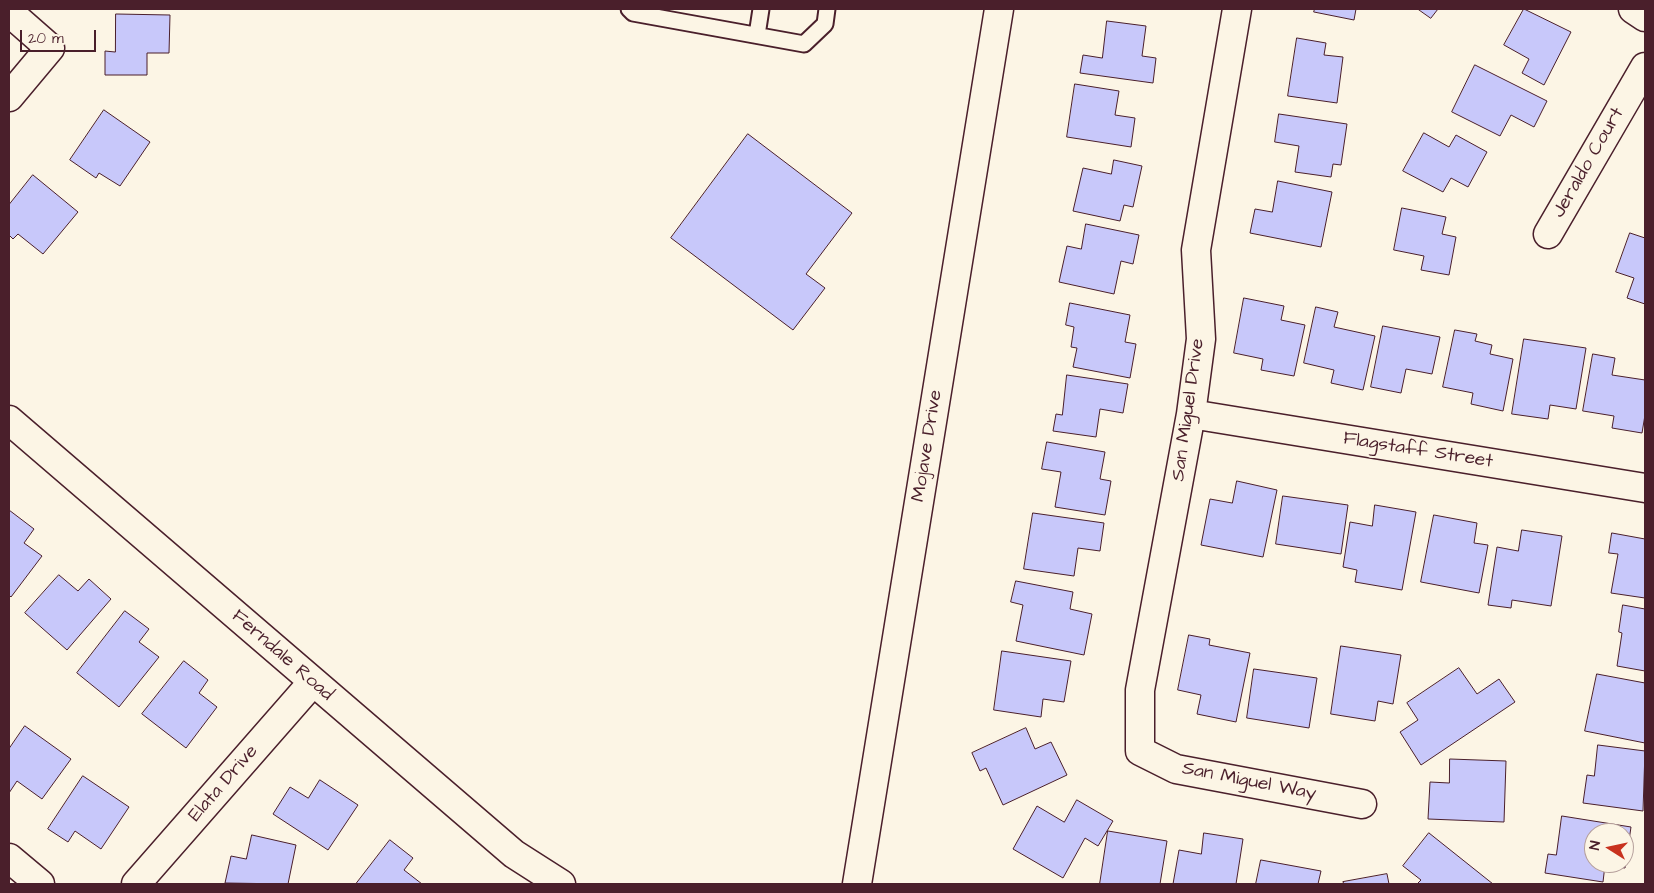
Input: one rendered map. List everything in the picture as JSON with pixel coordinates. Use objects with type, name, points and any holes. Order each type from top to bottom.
[{"type":"street","name":"Mojave Drive","points":[[857,884],[999,9]]},
{"type":"street","name":"San Miguel Drive","points":[[1140,751],[1140,690],[1191,414],[1202,339],[1196,250],[1236,9]]},
{"type":"street","points":[[1633,9],[1645,17]]},
{"type":"street","points":[[9,12],[50,48],[9,97]]},
{"type":"street","name":"Jeraldo Court","points":[[1548,234],[1645,67]]},
{"type":"street","name":"Flagstaff Street","points":[[1191,414],[1645,488]]},
{"type":"street","name":"Ferndale Road","points":[[9,420],[312,683],[514,854],[561,884]]},
{"type":"street","name":"Elata Drive","points":[[136,884],[312,683]]},
{"type":"street","name":"San Miguel Way","points":[[1140,751],[1176,769],[1362,804]]},
{"type":"street","points":[[9,858],[40,884]]},
{"type":"lane","points":[[630,9],[633,14],[683,15],[757,35],[804,44],[826,16]]},
{"type":"lane","points":[[757,35],[761,9]]},
{"type":"building","points":[[1315,9],[1356,9],[1354,20],[1314,12]]},
{"type":"building","points":[[1418,9],[1438,9],[1431,18]]},
{"type":"building","points":[[1524,9],[1571,32],[1544,85],[1522,73],[1529,59],[1504,45]]},
{"type":"building","points":[[116,14],[170,15],[169,53],[147,53],[147,75],[105,75],[105,51],[115,52]]},
{"type":"building","points":[[1107,21],[1146,26],[1142,56],[1156,58],[1153,83],[1080,73],[1083,55],[1102,58]]},
{"type":"building","points":[[1297,38],[1326,43],[1324,55],[1343,57],[1337,103],[1288,96]]},
{"type":"building","points":[[1475,65],[1547,101],[1534,127],[1511,115],[1500,136],[1452,112]]},
{"type":"building","points":[[1075,84],[1119,91],[1115,115],[1135,118],[1131,147],[1067,137]]},
{"type":"building","points":[[104,110],[150,142],[120,186],[99,173],[96,178],[70,160]]},
{"type":"building","points":[[1279,114],[1347,124],[1341,165],[1333,164],[1331,177],[1295,172],[1299,146],[1275,142]]},
{"type":"building","points":[[1424,133],[1449,147],[1456,135],[1487,152],[1468,187],[1451,178],[1443,192],[1403,171]]},
{"type":"building","points":[[748,134],[852,213],[806,274],[825,288],[793,330],[671,238]]},
{"type":"building","points":[[1114,160],[1142,166],[1133,207],[1124,205],[1120,221],[1073,211],[1083,168],[1111,174]]},
{"type":"building","points":[[33,175],[78,212],[43,254],[18,234],[13,239],[9,235],[9,205]]},
{"type":"building","points":[[1278,181],[1332,192],[1321,247],[1250,233],[1255,209],[1272,212]]},
{"type":"building","points":[[1402,208],[1446,217],[1442,234],[1456,237],[1449,275],[1421,270],[1424,256],[1394,250]]},
{"type":"building","points":[[1086,224],[1139,235],[1133,264],[1121,261],[1114,294],[1059,282],[1067,246],[1081,249]]},
{"type":"building","points":[[1630,233],[1645,238],[1645,304],[1627,298],[1634,278],[1616,272]]},
{"type":"building","points":[[1244,298],[1284,306],[1281,320],[1305,325],[1294,376],[1261,370],[1263,359],[1234,353]]},
{"type":"building","points":[[1070,303],[1130,315],[1125,342],[1136,344],[1130,378],[1073,367],[1077,348],[1071,347],[1074,327],[1066,325]]},
{"type":"building","points":[[1316,307],[1338,312],[1334,327],[1375,336],[1363,390],[1331,383],[1334,370],[1304,363]]},
{"type":"building","points":[[1383,326],[1440,337],[1432,374],[1406,369],[1401,393],[1371,387]]},
{"type":"building","points":[[1455,330],[1477,334],[1475,341],[1492,345],[1490,354],[1513,359],[1503,411],[1471,404],[1473,393],[1443,387]]},
{"type":"building","points":[[1524,339],[1586,348],[1576,409],[1550,405],[1548,419],[1512,414]]},
{"type":"building","points":[[1593,354],[1615,358],[1612,375],[1645,380],[1645,415],[1642,433],[1612,428],[1614,416],[1583,411]]},
{"type":"building","points":[[1067,375],[1128,384],[1123,413],[1100,409],[1096,437],[1053,431],[1056,414],[1062,415]]},
{"type":"building","points":[[1047,442],[1105,452],[1100,479],[1111,481],[1105,515],[1055,507],[1061,472],[1042,469]]},
{"type":"building","points":[[1237,481],[1277,490],[1263,557],[1201,545],[1210,499],[1232,503]]},
{"type":"building","points":[[1283,496],[1348,505],[1341,554],[1276,544]]},
{"type":"building","points":[[1375,505],[1416,512],[1402,590],[1355,582],[1357,570],[1343,567],[1350,522],[1372,526]]},
{"type":"building","points":[[9,510],[34,529],[24,543],[42,556],[11,597],[9,595]]},
{"type":"building","points":[[1033,513],[1104,523],[1100,551],[1078,548],[1074,576],[1024,569]]},
{"type":"building","points":[[1434,515],[1477,523],[1474,543],[1488,545],[1479,593],[1421,582]]},
{"type":"building","points":[[1522,530],[1562,536],[1551,606],[1512,600],[1511,608],[1488,605],[1497,547],[1518,551]]},
{"type":"building","points":[[1612,533],[1645,539],[1645,598],[1611,593],[1618,554],[1609,553]]},
{"type":"building","points":[[59,575],[78,591],[89,579],[111,599],[67,650],[25,613]]},
{"type":"building","points":[[1016,581],[1073,592],[1070,609],[1092,614],[1084,655],[1016,641],[1023,605],[1011,602]]},
{"type":"building","points":[[1623,605],[1645,609],[1645,671],[1617,666],[1622,633],[1619,632]]},
{"type":"building","points":[[125,611],[149,629],[139,642],[159,657],[119,707],[77,673]]},
{"type":"building","points":[[1189,635],[1210,639],[1209,645],[1250,653],[1236,722],[1197,714],[1201,695],[1178,690]]},
{"type":"building","points":[[1341,646],[1401,655],[1393,704],[1378,701],[1375,721],[1331,714]]},
{"type":"building","points":[[1002,651],[1071,661],[1064,702],[1043,699],[1041,717],[994,710]]},
{"type":"building","points":[[184,661],[208,680],[199,693],[217,707],[186,748],[142,714]]},
{"type":"building","points":[[1459,668],[1477,694],[1499,679],[1515,702],[1421,765],[1400,732],[1418,720],[1407,703]]},
{"type":"building","points":[[1254,669],[1317,678],[1309,728],[1247,718]]},
{"type":"building","points":[[1597,674],[1645,683],[1645,743],[1585,731]]},
{"type":"building","points":[[25,726],[71,759],[42,799],[17,781],[9,793],[9,749]]},
{"type":"building","points":[[1026,728],[1035,749],[1051,742],[1067,775],[1003,805],[986,768],[980,771],[972,753]]},
{"type":"building","points":[[1598,745],[1645,751],[1643,811],[1583,803],[1587,775],[1594,776]]},
{"type":"building","points":[[1450,759],[1506,761],[1504,822],[1428,819],[1430,782],[1449,783]]},
{"type":"building","points":[[83,776],[129,807],[101,849],[75,831],[68,842],[48,829]]},
{"type":"building","points":[[320,780],[358,805],[328,850],[273,814],[290,787],[308,798]]},
{"type":"building","points":[[1077,800],[1113,821],[1098,846],[1085,838],[1063,878],[1013,849],[1037,806],[1064,822]]},
{"type":"building","points":[[1562,816],[1606,823],[1584,823],[1584,873],[1604,873],[1603,882],[1545,873],[1548,854],[1556,855]]},
{"type":"building","points":[[1108,831],[1167,841],[1160,884],[1100,884]]},
{"type":"building","points":[[1204,833],[1243,839],[1236,884],[1173,884],[1179,850],[1201,854]]},
{"type":"building","points":[[1429,833],[1493,884],[1417,884],[1421,880],[1403,866]]},
{"type":"building","points":[[252,835],[296,845],[288,884],[225,883],[231,856],[246,859]]},
{"type":"building","points":[[390,840],[413,858],[404,870],[422,884],[356,884]]},
{"type":"building","points":[[1261,860],[1321,871],[1318,884],[1256,884]]},
{"type":"building","points":[[1387,874],[1389,884],[1344,884],[1343,882]]}]
